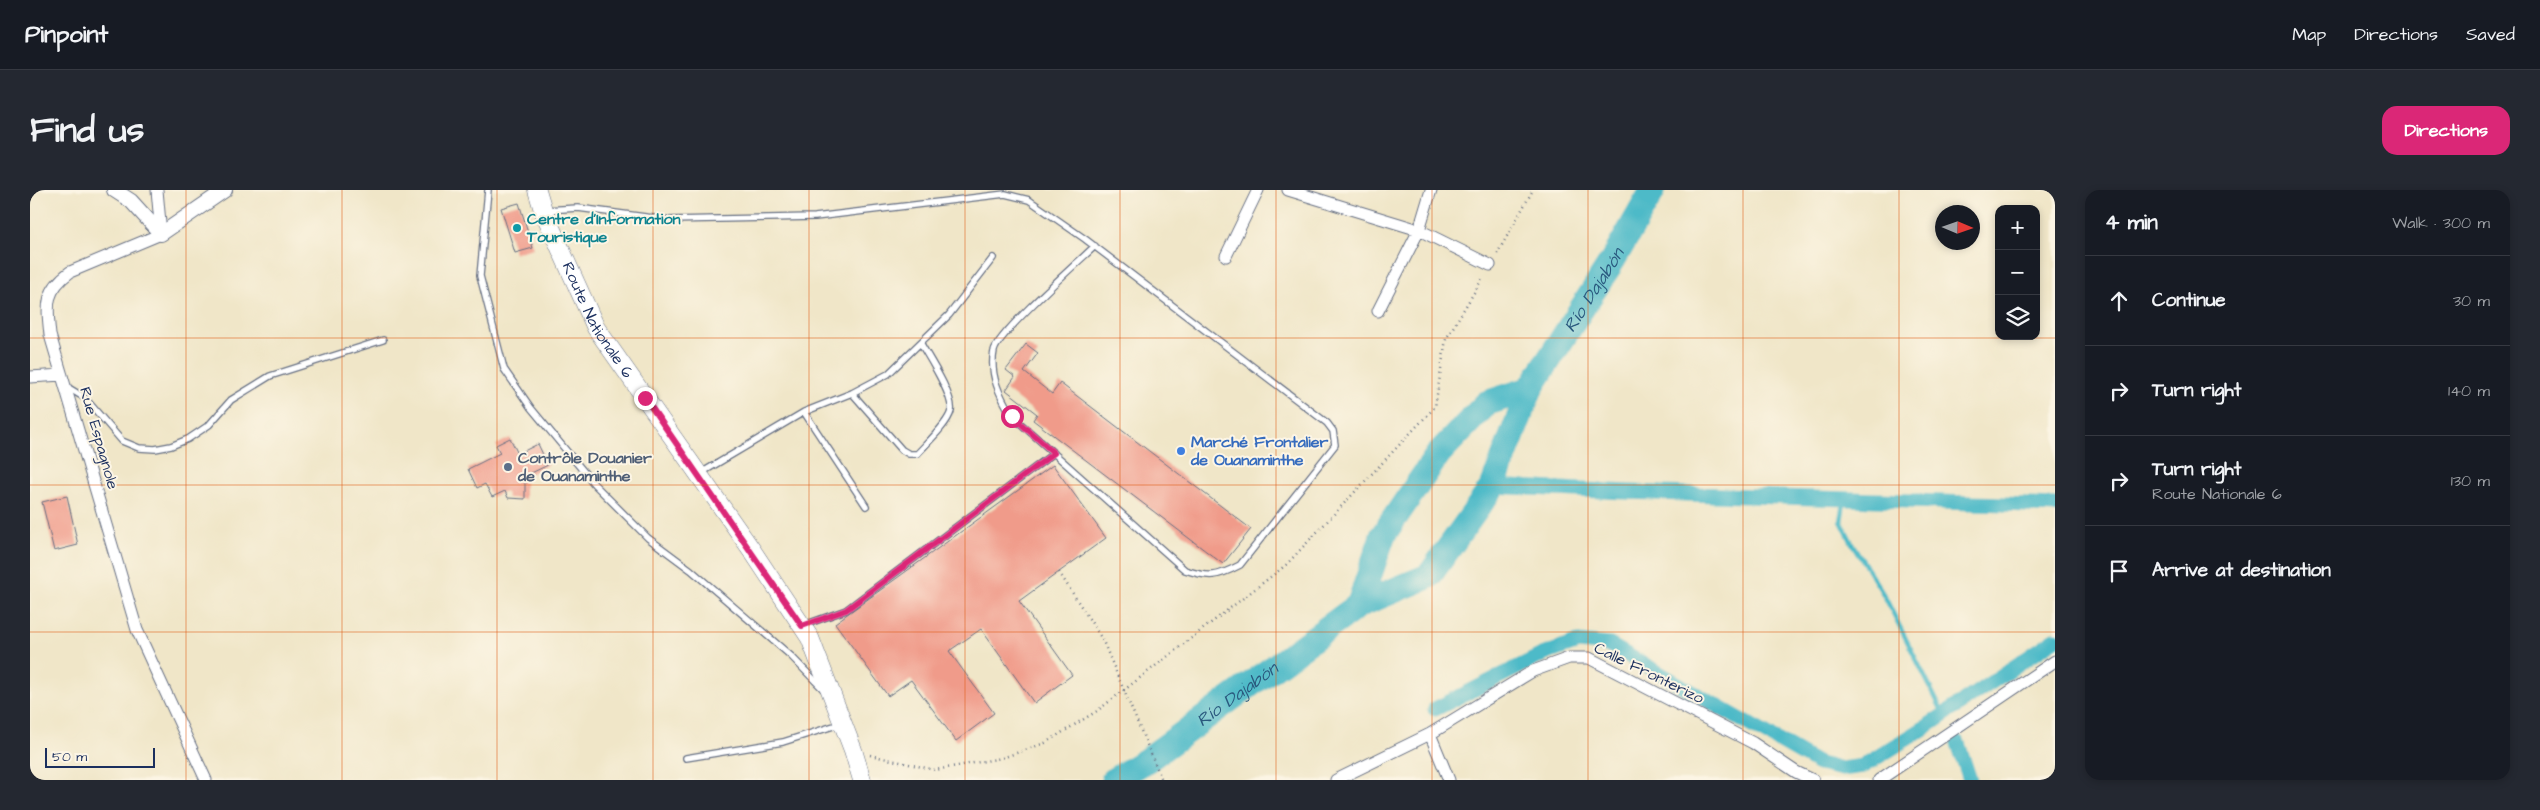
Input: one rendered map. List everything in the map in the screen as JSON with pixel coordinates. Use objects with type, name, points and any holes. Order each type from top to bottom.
[{"type":"main road","name":"Route Nationale 6","points":[[537,190],[543,210],[596,328],[699,474],[810,638],[862,780]]},
{"type":"street","points":[[114,190],[131,201],[161,234]]},
{"type":"street","points":[[157,190],[161,234]]},
{"type":"street","name":"Rue Espagnole","points":[[206,780],[137,630],[50,335],[47,309],[50,293],[59,280],[70,272],[161,234],[225,190]]},
{"type":"street","points":[[1226,256],[1258,190]]},
{"type":"street","points":[[1288,190],[1419,230],[1490,265]]},
{"type":"street","points":[[1378,311],[1419,230],[1432,190]]},
{"type":"street","points":[[30,377],[64,380]]},
{"type":"street","name":"Calle Fronterizo","points":[[1336,780],[1430,734],[1533,671],[1569,658],[1589,658],[1753,742],[1796,772],[1813,780]]},
{"type":"street","points":[[1879,780],[2055,661]]},
{"type":"street","points":[[1430,734],[1449,780]]},
{"type":"lane","points":[[488,190],[480,276],[504,369],[531,408],[594,484],[648,538],[691,570],[791,656],[832,699]]},
{"type":"lane","points":[[543,210],[578,208],[668,220],[815,217],[1005,194],[1029,200],[1095,246],[1328,423],[1333,430],[1335,445],[1240,564],[1226,572],[1206,577],[1185,570],[1012,416],[1000,396],[993,370],[994,349],[1015,323],[1095,246]]},
{"type":"lane","points":[[699,474],[804,412],[852,392],[888,374],[949,315],[993,258]]},
{"type":"lane","points":[[64,380],[85,398],[122,441],[139,448],[155,449],[171,446],[188,439],[209,425],[231,400],[270,376],[383,340]]},
{"type":"lane","points":[[852,392],[902,450],[909,454],[917,454],[951,413],[951,401],[921,344]]},
{"type":"lane","points":[[804,412],[866,506]]},
{"type":"lane","points":[[802,626],[846,610],[1054,453]]},
{"type":"lane","points":[[686,758],[783,742],[842,723]]},
{"type":"path","points":[[1059,572],[1102,639],[1162,780]]},
{"type":"building","name":"Centre d'Information Touristique","points":[[519,203],[533,248],[515,253],[501,208]]},
{"type":"building","points":[[1026,344],[1038,353],[1024,372],[1052,394],[1060,383],[1251,529],[1223,564],[1033,420],[1037,414],[1006,390],[1015,377],[1006,370]]},
{"type":"building","name":"Contrôle Douanier de Ouanaminthe","points":[[510,438],[518,454],[538,444],[548,465],[525,476],[525,499],[508,498],[505,491],[492,497],[485,484],[477,488],[468,469],[500,453],[496,445]]},
{"type":"building","points":[[1053,465],[1106,538],[1019,601],[1072,675],[1034,703],[981,629],[949,651],[994,713],[956,741],[911,680],[888,696],[835,623]]},
{"type":"building","points":[[67,496],[78,545],[54,551],[42,502]]},
{"type":"waterway","name":"Río Dajabón","points":[[1114,780],[1147,760],[1359,605],[1429,576],[1493,486],[1530,389],[1613,260],[1653,190]]},
{"type":"waterway","name":"Río Dajabón","points":[[1359,605],[1383,535],[1439,453],[1487,403],[1530,389]]},
{"type":"waterway","points":[[1493,486],[2055,506]]},
{"type":"waterway","points":[[1845,497],[1841,521],[1853,545],[1885,597],[1946,719]]},
{"type":"waterway","points":[[1435,709],[1542,655],[1578,642],[1610,645],[1819,764],[1842,769],[1863,766],[1926,727],[2055,639]]},
{"type":"waterway","points":[[1958,743],[1970,780]]},
{"type":"place","name":"Centre d'Information Touristique","points":[[517,228]]},
{"type":"place","name":"Marché Frontalier de Ouanaminthe","points":[[1181,451]]},
{"type":"place","name":"Contrôle Douanier de Ouanaminthe","points":[[508,467]]},
{"type":"route","points":[[645,398],[751,549],[802,626],[846,610],[1054,453],[1012,416]]}]
